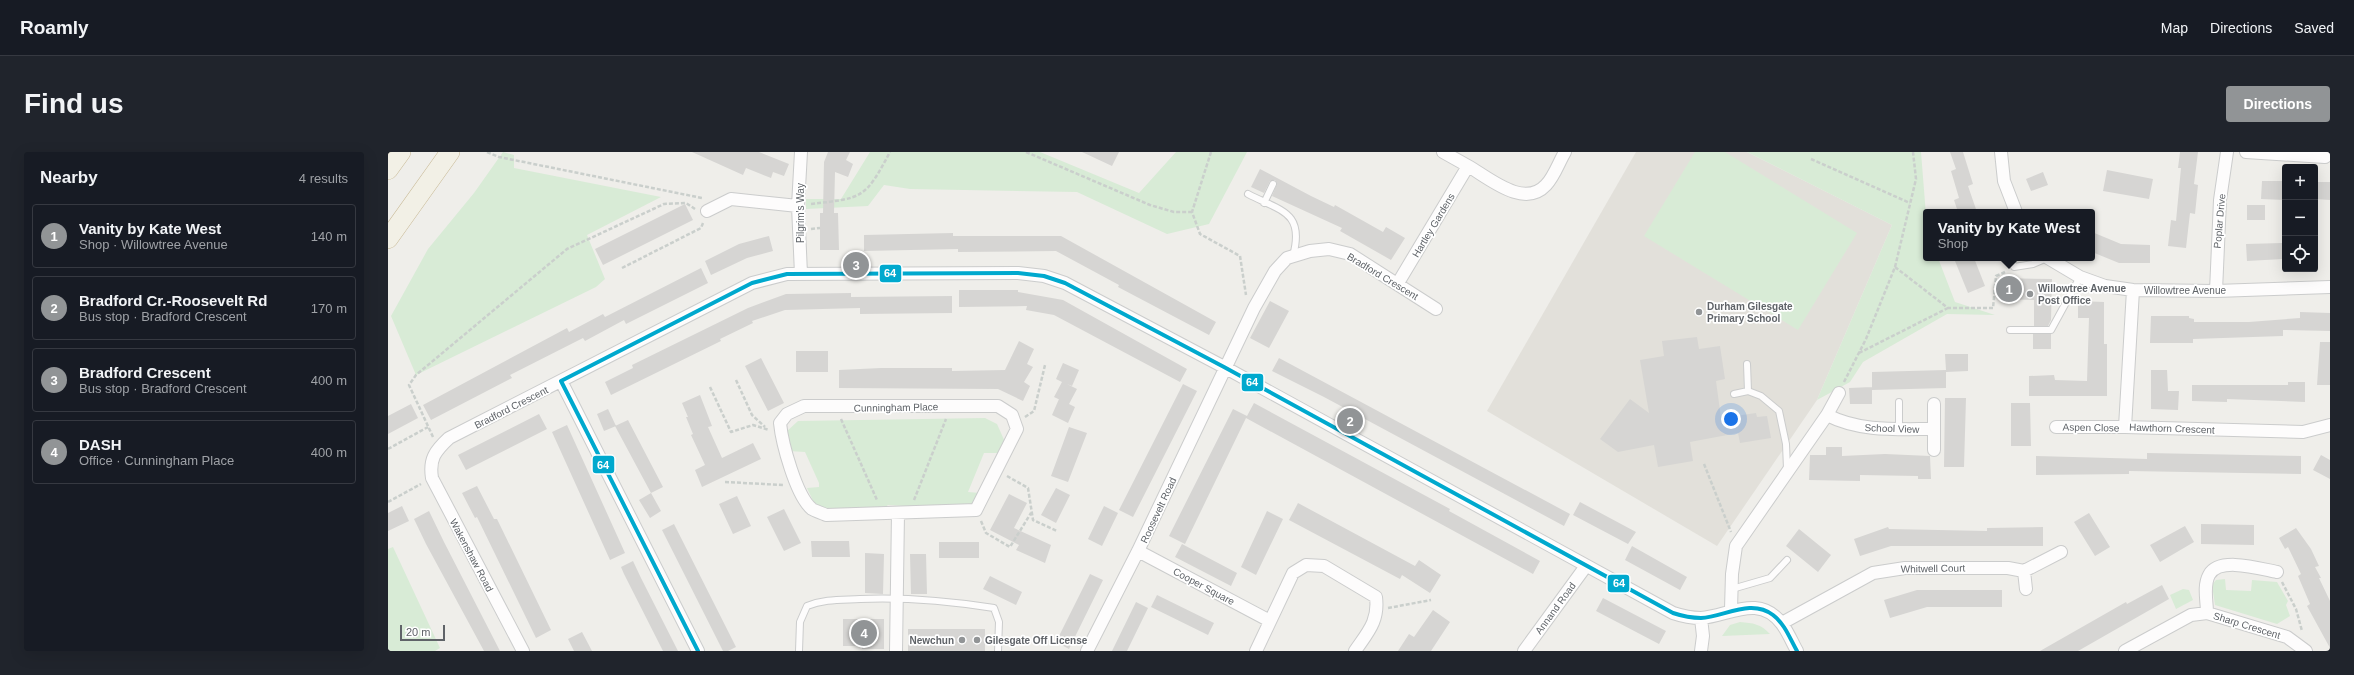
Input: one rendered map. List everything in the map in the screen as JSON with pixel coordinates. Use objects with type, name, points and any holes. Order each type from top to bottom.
[{"type":"highway","points":[[388,170],[401,152]]},
{"type":"highway","points":[[388,240],[450,152]]},
{"type":"street","name":"Pilgrim's Way","points":[[801,152],[798,206],[801,274]]},
{"type":"street","points":[[1442,152],[1512,192],[1523,195],[1533,193],[1546,185],[1564,152]]},
{"type":"street","points":[[2001,152],[2004,181],[2014,209]]},
{"type":"street","name":"Poplar Drive","points":[[2216,291],[2220,208],[2227,152]]},
{"type":"street","points":[[2246,152],[2325,157],[2330,154]]},
{"type":"street","name":"Hartley Gardens","points":[[1398,283],[1468,166]]},
{"type":"street","points":[[707,211],[731,199],[798,206]]},
{"type":"street","name":"Bradford Crescent","points":[[1224,367],[1275,271],[1287,258],[1310,251],[1328,249],[1350,254],[1398,283],[1436,309]]},
{"type":"street","name":"Willowtree Avenue","points":[[2053,261],[2080,277],[2105,286],[2133,290],[2216,291],[2330,287]]},
{"type":"street","name":"Bradford Crescent","points":[[432,456],[449,438],[752,283],[767,278],[801,274],[1018,273],[1044,276],[1065,283],[1224,367],[1673,613],[1688,617],[1701,618]]},
{"type":"street","name":"Hawthorn Crescent","points":[[2133,290],[2125,428],[2303,432],[2330,425]]},
{"type":"street","name":"Roosevelt Road","points":[[1087,651],[1138,551],[1224,367]]},
{"type":"street","points":[[561,381],[698,651]]},
{"type":"street","points":[[1731,610],[1732,574],[1736,546],[1788,472],[1827,414],[1839,393]]},
{"type":"street","name":"School View","points":[[1934,404],[1934,450]]},
{"type":"street","name":"Cunningham Place","points":[[976,510],[826,515],[811,508],[797,485],[784,448],[780,423],[787,414],[804,406],[836,408],[998,406],[1012,415],[1015,423]]},
{"type":"street","name":"School View","points":[[1827,414],[1842,422],[1865,428],[1934,429]]},
{"type":"street","points":[[976,510],[1017,430],[1015,423]]},
{"type":"street","name":"Aspen Close","points":[[2056,427],[2125,428]]},
{"type":"street","name":"Wakenshaw Road","points":[[432,456],[430,467],[432,478],[523,651]]},
{"type":"street","points":[[896,651],[896,598],[903,513]]},
{"type":"street","name":"Cooper Square","points":[[1138,551],[1270,621]]},
{"type":"street","points":[[2026,589],[2024,571],[2060,552]]},
{"type":"street","points":[[1256,651],[1293,573],[1306,565],[1324,566],[1368,590],[1376,597],[1378,610],[1374,623],[1355,651]]},
{"type":"street","name":"Sharp Crescent","points":[[2207,613],[2206,588],[2209,575],[2217,567],[2239,565],[2277,572]]},
{"type":"street","name":"Annand Road","points":[[1524,651],[1586,566]]},
{"type":"street","name":"Whitwell Court","points":[[1782,623],[1873,573],[1905,568],[2008,568],[2024,571]]},
{"type":"street","points":[[1702,651],[1703,636],[1701,618],[1744,607],[1760,609],[1772,614],[1782,623],[1797,651]]},
{"type":"street","name":"Sharp Crescent","points":[[2125,651],[2191,616],[2207,613],[2287,637],[2306,651]]},
{"type":"lane","points":[[1264,203],[1273,184]]},
{"type":"lane","points":[[1248,194],[1264,203],[1283,209],[1293,220],[1297,242],[1293,256]]},
{"type":"lane","points":[[2011,261],[2014,267],[2033,264],[2040,261]]},
{"type":"lane","points":[[2010,330],[2051,330],[2080,277]]},
{"type":"lane","points":[[1747,364],[1748,391]]},
{"type":"lane","points":[[1734,394],[1748,391],[1760,396],[1779,411],[1786,444],[1788,472]]},
{"type":"lane","points":[[1899,402],[1899,429]]},
{"type":"lane","points":[[1732,589],[1770,578],[1787,560]]},
{"type":"lane","points":[[799,651],[800,622],[807,606],[820,600],[896,598],[947,600],[994,608],[999,622],[998,651]]},
{"type":"path","points":[[487,152],[499,157],[696,197],[721,204]]},
{"type":"path","points":[[798,206],[843,200],[862,195],[874,182],[890,152]]},
{"type":"path","points":[[1026,152],[1150,205],[1174,212],[1192,212]]},
{"type":"path","points":[[1211,152],[1192,212],[1200,234],[1240,256],[1245,293],[1254,308]]},
{"type":"path","points":[[1839,393],[1850,367],[1859,353],[1895,267],[1916,179],[1913,152]]},
{"type":"path","points":[[1811,159],[1910,203]]},
{"type":"path","points":[[388,449],[428,428],[409,385],[416,375],[567,249],[664,204],[686,203],[691,208],[707,211],[701,228],[622,268]]},
{"type":"path","points":[[1895,267],[1948,308]]},
{"type":"path","points":[[1859,353],[1948,308],[1993,308],[1996,276],[2014,267]]},
{"type":"path","points":[[1015,423],[1034,411],[1045,365]]},
{"type":"path","points":[[736,380],[752,415],[766,429]]},
{"type":"path","points":[[710,387],[731,432],[753,425],[781,434]]},
{"type":"path","points":[[903,513],[952,406]]},
{"type":"path","points":[[836,408],[883,514]]},
{"type":"path","points":[[1704,464],[1736,546]]},
{"type":"path","points":[[997,470],[1028,488],[1033,520],[1057,531]]},
{"type":"path","points":[[388,502],[432,478]]},
{"type":"path","points":[[725,482],[797,485]]},
{"type":"path","points":[[976,510],[986,533],[1010,547],[1032,513]]},
{"type":"path","points":[[2277,572],[2296,609],[2304,637]]},
{"type":"path","points":[[1378,610],[1431,600]]},
{"type":"shaded area","name":"Durham Gilesgate Primary School","points":[[1636,152],[1747,152],[1892,225],[1817,400],[1717,546],[1487,411]]},
{"type":"green space","points":[[503,152],[514,155],[514,168],[661,197],[587,235],[605,279],[596,287],[416,375],[391,316],[428,249],[474,193]]},
{"type":"green space","points":[[870,152],[1040,152],[1139,193],[1176,152],[1247,152],[1209,224],[1167,234],[1077,192],[910,189],[884,185],[868,206],[806,209],[806,199],[841,199]]},
{"type":"green space","points":[[1695,152],[1725,152],[1857,233],[1798,330],[1644,236]]},
{"type":"green space","points":[[1747,152],[1921,152],[1926,209],[1923,209],[1923,261],[1939,261],[1955,302],[1995,315],[1947,314],[1863,362],[1850,382],[1817,400],[1892,225]]},
{"type":"green space","points":[[985,418],[997,424],[1005,442],[1001,453],[984,453],[968,492],[980,493],[974,503],[966,508],[913,511],[905,506],[888,505],[879,511],[828,509],[815,505],[807,488],[819,487],[819,483],[805,452],[788,451],[786,432],[798,421]]},
{"type":"green space","points":[[393,547],[440,648],[435,651],[388,651],[388,549]]},
{"type":"green space","points":[[2225,579],[2226,590],[2251,591],[2252,580],[2277,582],[2288,601],[2286,605],[2290,616],[2277,624],[2215,605],[2212,585],[2216,580]]},
{"type":"green space","points":[[2183,589],[2189,590],[2193,600],[2176,609],[2170,595]]},
{"type":"green space","points":[[1740,622],[1756,625],[1763,628],[1770,634],[1722,636],[1730,625]]},
{"type":"building","points":[[692,152],[759,152],[789,164],[784,176],[773,172],[771,178],[746,168],[743,175]]},
{"type":"building","points":[[828,152],[850,152],[846,160],[853,164],[848,177],[835,172],[834,213],[838,213],[839,250],[820,250],[820,213],[823,213],[824,162]]},
{"type":"building","points":[[1082,152],[1119,152],[1112,166]]},
{"type":"building","points":[[1950,152],[1963,152],[1973,184],[1968,186],[1976,209],[1957,209],[1954,200],[1959,198],[1951,171],[1956,169]]},
{"type":"building","points":[[2180,152],[2198,152],[2194,184],[2198,185],[2195,214],[2190,213],[2186,248],[2168,246],[2171,220],[2176,221],[2181,168],[2178,168]]},
{"type":"building","points":[[1260,169],[1311,196],[1334,207],[1335,205],[1383,232],[1386,227],[1405,238],[1391,260],[1340,231],[1342,228],[1272,196],[1277,184],[1275,180],[1270,181],[1264,193],[1251,187]]},
{"type":"building","points":[[2107,170],[2153,179],[2149,199],[2103,191]]},
{"type":"building","points":[[2043,172],[2048,185],[2031,191],[2026,179]]},
{"type":"building","points":[[2262,181],[2282,181],[2282,200],[2261,199]]},
{"type":"building","points":[[2318,182],[2330,182],[2330,200],[2318,199]]},
{"type":"building","points":[[685,204],[693,220],[603,265],[595,249]]},
{"type":"building","points":[[2247,205],[2265,205],[2265,220],[2247,220]]},
{"type":"building","points":[[953,233],[953,236],[1061,236],[1216,322],[1209,335],[1118,287],[1119,285],[1056,251],[958,252],[958,249],[864,251],[864,235]]},
{"type":"building","points":[[2095,233],[2121,244],[2150,245],[2150,263],[2119,263],[2095,253]]},
{"type":"building","points":[[769,236],[773,251],[747,258],[711,275],[705,261],[739,244]]},
{"type":"building","points":[[2282,243],[2282,259],[2247,261],[2246,244]]},
{"type":"building","points":[[1955,261],[1975,261],[1985,286],[1968,293]]},
{"type":"building","points":[[701,268],[708,283],[626,324],[624,320],[585,341],[583,338],[510,375],[512,378],[431,420],[423,405],[567,328],[569,332],[603,314],[605,317]]},
{"type":"building","points":[[1998,278],[2052,279],[2051,320],[2048,326],[2034,326],[2034,300],[1998,299]]},
{"type":"building","points":[[959,290],[1018,290],[1018,292],[1063,300],[1187,369],[1180,382],[1054,315],[1026,310],[1027,306],[959,307]]},
{"type":"building","points":[[851,293],[851,297],[952,296],[952,313],[860,314],[860,308],[785,310],[752,321],[753,323],[720,339],[721,341],[611,395],[605,382],[633,368],[632,365],[748,308],[786,294]]},
{"type":"building","points":[[1270,301],[1289,311],[1269,348],[1250,338]]},
{"type":"building","points":[[2078,301],[2104,302],[2104,344],[2107,344],[2107,396],[2029,396],[2029,376],[2054,375],[2055,380],[2087,381],[2089,318],[2078,318]]},
{"type":"building","points":[[2300,312],[2330,313],[2330,331],[2283,330],[2283,336],[2193,339],[2193,343],[2150,343],[2151,316],[2189,316],[2189,318],[2194,319],[2194,322],[2249,322],[2300,318]]},
{"type":"building","points":[[2033,334],[2051,334],[2051,349],[2033,349]]},
{"type":"building","points":[[1697,337],[1699,349],[1720,346],[1725,379],[1716,381],[1721,418],[1756,413],[1757,417],[1767,416],[1771,438],[1740,443],[1738,433],[1690,442],[1693,461],[1658,467],[1654,445],[1618,452],[1600,439],[1630,399],[1649,413],[1640,360],[1664,356],[1662,341]]},
{"type":"building","points":[[1019,341],[1034,349],[1027,364],[1033,367],[1024,382],[1030,386],[1023,401],[998,389],[839,388],[839,370],[881,368],[952,368],[952,371],[1005,370]]},
{"type":"building","points":[[2320,342],[2330,342],[2330,385],[2317,385]]},
{"type":"building","points":[[796,351],[828,351],[828,372],[796,372]]},
{"type":"building","points":[[1945,354],[1968,354],[1968,371],[1946,372],[1946,388],[1872,390],[1872,372],[1946,370]]},
{"type":"building","points":[[761,358],[784,403],[768,411],[745,366]]},
{"type":"building","points":[[1279,358],[1570,514],[1564,526],[1324,397],[1272,371]]},
{"type":"building","points":[[1063,363],[1079,370],[1072,386],[1067,384],[1077,389],[1069,404],[1054,397],[1062,382],[1056,379]]},
{"type":"building","points":[[2151,370],[2167,370],[2168,391],[2179,391],[2178,410],[2151,409]]},
{"type":"building","points":[[2288,382],[2305,382],[2305,402],[2227,399],[2227,402],[2192,401],[2192,385],[2288,385]]},
{"type":"building","points":[[1183,384],[1197,391],[1133,517],[1119,510]]},
{"type":"building","points":[[1872,387],[1872,404],[1850,404],[1849,388]]},
{"type":"building","points":[[700,395],[712,426],[708,427],[722,458],[753,443],[761,459],[702,487],[695,470],[705,465],[691,435],[693,434],[682,403]]},
{"type":"building","points":[[1945,398],[1966,398],[1964,467],[1944,467]]},
{"type":"building","points":[[1059,399],[1075,407],[1068,423],[1052,415]]},
{"type":"building","points":[[1254,403],[1450,509],[1449,511],[1540,561],[1533,574],[1246,418],[1185,544],[1169,536],[1233,409],[1247,416]]},
{"type":"building","points":[[2011,403],[2030,403],[2031,446],[2011,446]]},
{"type":"building","points":[[411,404],[418,418],[388,434],[388,416]]},
{"type":"building","points":[[608,409],[616,426],[604,431],[597,414]]},
{"type":"building","points":[[539,414],[547,429],[466,470],[458,455]]},
{"type":"building","points":[[628,420],[663,487],[651,493],[615,426]]},
{"type":"building","points":[[567,425],[625,553],[610,560],[552,432]]},
{"type":"building","points":[[1069,427],[1087,433],[1068,482],[1051,476]]},
{"type":"building","points":[[1826,447],[1842,447],[1842,456],[1885,454],[1930,456],[1931,479],[1918,479],[1918,476],[1860,475],[1860,481],[1809,480],[1810,455],[1826,455]]},
{"type":"building","points":[[2147,453],[2301,456],[2301,474],[2129,471],[2129,474],[2036,475],[2036,456],[2147,459]]},
{"type":"building","points":[[2321,455],[2330,460],[2330,479],[2313,470]]},
{"type":"building","points":[[477,486],[494,519],[497,519],[551,630],[536,638],[477,517],[475,518],[462,493]]},
{"type":"building","points":[[1056,488],[1070,495],[1056,523],[1041,515]]},
{"type":"building","points":[[651,493],[661,511],[650,518],[639,500]]},
{"type":"building","points":[[1009,494],[1027,503],[1014,528],[1051,545],[1045,563],[1016,550],[1019,545],[990,530]]},
{"type":"building","points":[[737,496],[751,526],[733,534],[719,504]]},
{"type":"building","points":[[1580,502],[1636,532],[1628,544],[1573,515]]},
{"type":"building","points":[[1298,503],[1415,566],[1419,560],[1441,575],[1430,593],[1402,575],[1400,579],[1289,520]]},
{"type":"building","points":[[402,506],[409,521],[388,531],[388,513]]},
{"type":"building","points":[[1104,506],[1118,513],[1102,546],[1088,539]]},
{"type":"building","points":[[784,509],[801,543],[784,551],[767,517]]},
{"type":"building","points":[[429,511],[500,651],[484,651],[426,544],[414,519]]},
{"type":"building","points":[[1267,511],[1283,519],[1256,575],[1241,567]]},
{"type":"building","points":[[2089,513],[2110,547],[2095,556],[2074,522]]},
{"type":"building","points":[[674,524],[736,647],[728,651],[723,651],[662,530]]},
{"type":"building","points":[[2201,524],[2254,525],[2254,545],[2201,544]]},
{"type":"building","points":[[2185,526],[2194,542],[2160,562],[2150,545]]},
{"type":"building","points":[[1888,527],[1889,529],[1987,531],[1987,528],[2043,527],[2043,546],[1891,546],[1860,556],[1854,539]]},
{"type":"building","points":[[2296,528],[2311,549],[2319,566],[2315,567],[2330,601],[2330,648],[2307,606],[2310,604],[2298,576],[2301,574],[2288,547],[2285,549],[2279,538]]},
{"type":"building","points":[[1799,529],[1831,555],[1818,572],[1786,546]]},
{"type":"building","points":[[811,541],[849,541],[850,557],[812,557]]},
{"type":"building","points":[[939,542],[979,542],[979,558],[939,558]]},
{"type":"building","points":[[1182,544],[1237,573],[1231,586],[1175,557]]},
{"type":"building","points":[[1632,546],[1687,577],[1680,590],[1625,560]]},
{"type":"building","points":[[865,553],[884,554],[883,594],[865,593]]},
{"type":"building","points":[[910,554],[926,554],[927,594],[911,594]]},
{"type":"building","points":[[633,561],[678,651],[663,651],[624,574],[621,567]]},
{"type":"building","points":[[1090,574],[1103,580],[1069,649],[1056,642]]},
{"type":"building","points":[[990,576],[1022,592],[1016,605],[983,589]]},
{"type":"building","points":[[2162,585],[2169,599],[2078,651],[2040,651],[2126,602],[2127,604]]},
{"type":"building","points":[[1917,590],[2002,590],[2002,607],[1927,607],[1890,618],[1884,600]]},
{"type":"building","points":[[1157,595],[1214,623],[1208,635],[1151,607]]},
{"type":"building","points":[[1603,598],[1666,631],[1659,644],[1596,611]]},
{"type":"building","points":[[1136,602],[1148,608],[1127,651],[1112,651]]},
{"type":"building","points":[[1433,610],[1450,622],[1431,651],[1398,651],[1409,634],[1414,637]]},
{"type":"building","points":[[843,619],[884,619],[884,649],[862,649],[862,646],[843,646]]},
{"type":"building","points":[[908,629],[985,629],[985,651],[908,651]]},
{"type":"building","points":[[582,632],[592,651],[574,651],[568,639]]},
{"type":"transit line","name":"64","points":[[698,651],[561,381],[752,283],[787,274],[1018,273],[1044,276],[1065,283],[1224,367],[1673,613],[1687,617],[1701,618],[1747,608],[1765,610],[1781,623],[1797,651]]},
{"type":"place","name":"Bradford Crescent","points":[[856,265]]},
{"type":"place","name":"Vanity by Kate West","points":[[2009,289]]},
{"type":"place","name":"Willowtree Avenue Post Office","points":[[2030,294]]},
{"type":"place","name":"Durham Gilesgate Primary School","points":[[1699,312]]},
{"type":"place","name":"Bradford Cr.-Roosevelt Rd","points":[[1350,421]]},
{"type":"place","name":"DASH","points":[[864,633]]},
{"type":"place","name":"Newchun","points":[[962,640]]},
{"type":"place","name":"Gilesgate Off License","points":[[977,640]]}]
